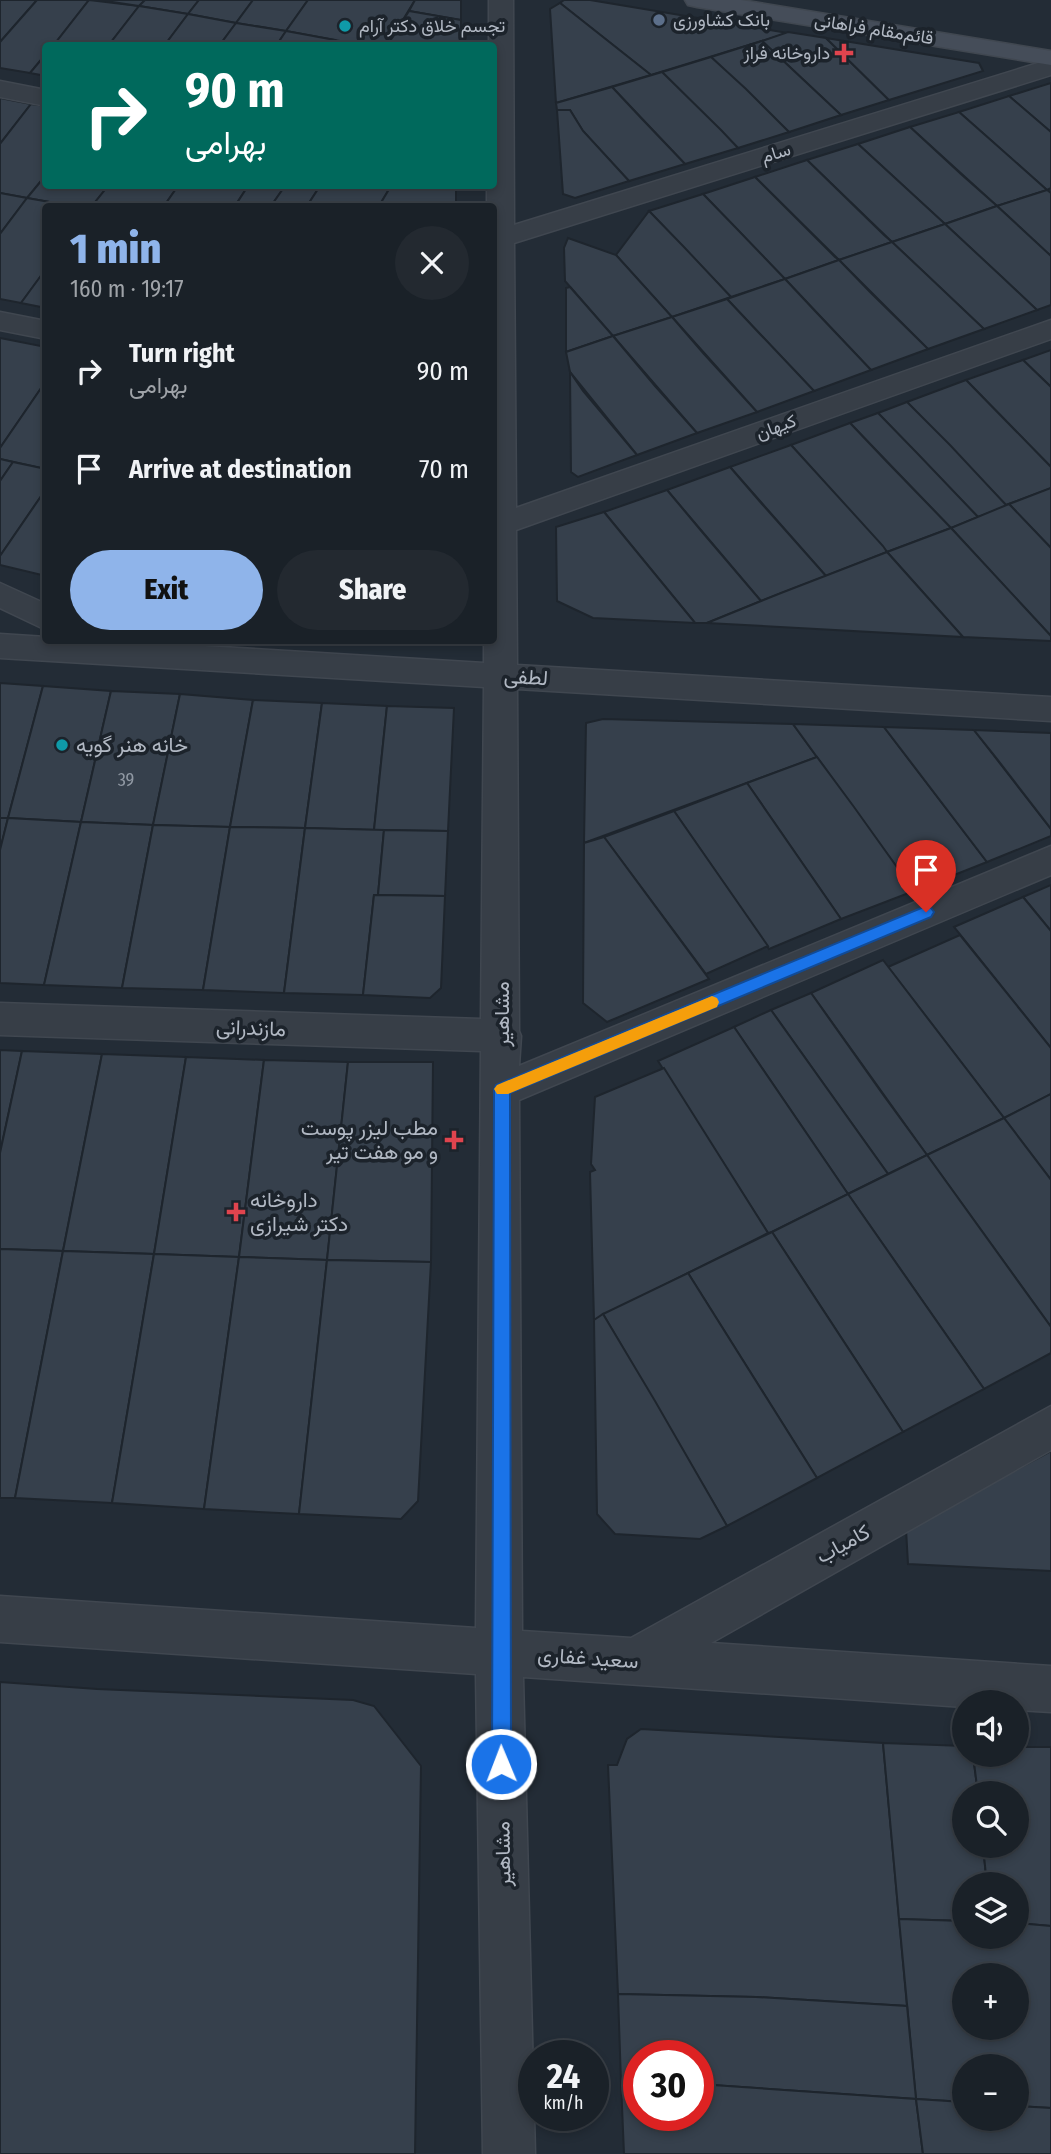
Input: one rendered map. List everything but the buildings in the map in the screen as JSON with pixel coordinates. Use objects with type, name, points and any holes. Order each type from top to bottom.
[{"type":"main road","name":"قائم‌مقام فراهانی","points":[[697,0],[1051,58]]},
{"type":"street","name":"مشاهیر","points":[[501,0],[498,182],[502,238],[498,420],[502,524],[499,1652],[509,2154]]},
{"type":"street","name":"سام","points":[[502,238],[1051,67]]},
{"type":"street","points":[[0,89],[42,97]]},
{"type":"street","points":[[0,321],[42,329]]},
{"type":"street","name":"کیهان","points":[[502,524],[1051,329]]},
{"type":"street","points":[[0,594],[42,617]]},
{"type":"street","name":"لطفی","points":[[0,646],[97,646],[502,675],[1051,709]]},
{"type":"street","points":[[1002,708],[1051,687]]},
{"type":"street","points":[[502,1090],[1051,860]]},
{"type":"street","name":"مازندرانی","points":[[0,1019],[502,1036]]},
{"type":"street","name":"کامیاب","points":[[635,1661],[1051,1427]]},
{"type":"street","name":"سعید غفاری","points":[[0,1619],[1051,1689]]},
{"type":"slow traffic","points":[[502,1089],[712,1002]]},
{"type":"place","name":"بانک کشاورزی","points":[[659,20]]},
{"type":"place","name":"تجسم خلاق دکتر آرام","points":[[345,26]]},
{"type":"place","name":"داروخانه فراز","points":[[844,53]]},
{"type":"place","name":"خانه هنر گویه","points":[[62,745]]},
{"type":"place","name":"مطب لیزر پوست و مو هفت تیر","points":[[454,1140]]},
{"type":"place","name":"داروخانه دکتر شیرازی","points":[[236,1212]]},
{"type":"route","points":[[501,1764],[499,1625],[502,1090],[926,912]]}]
